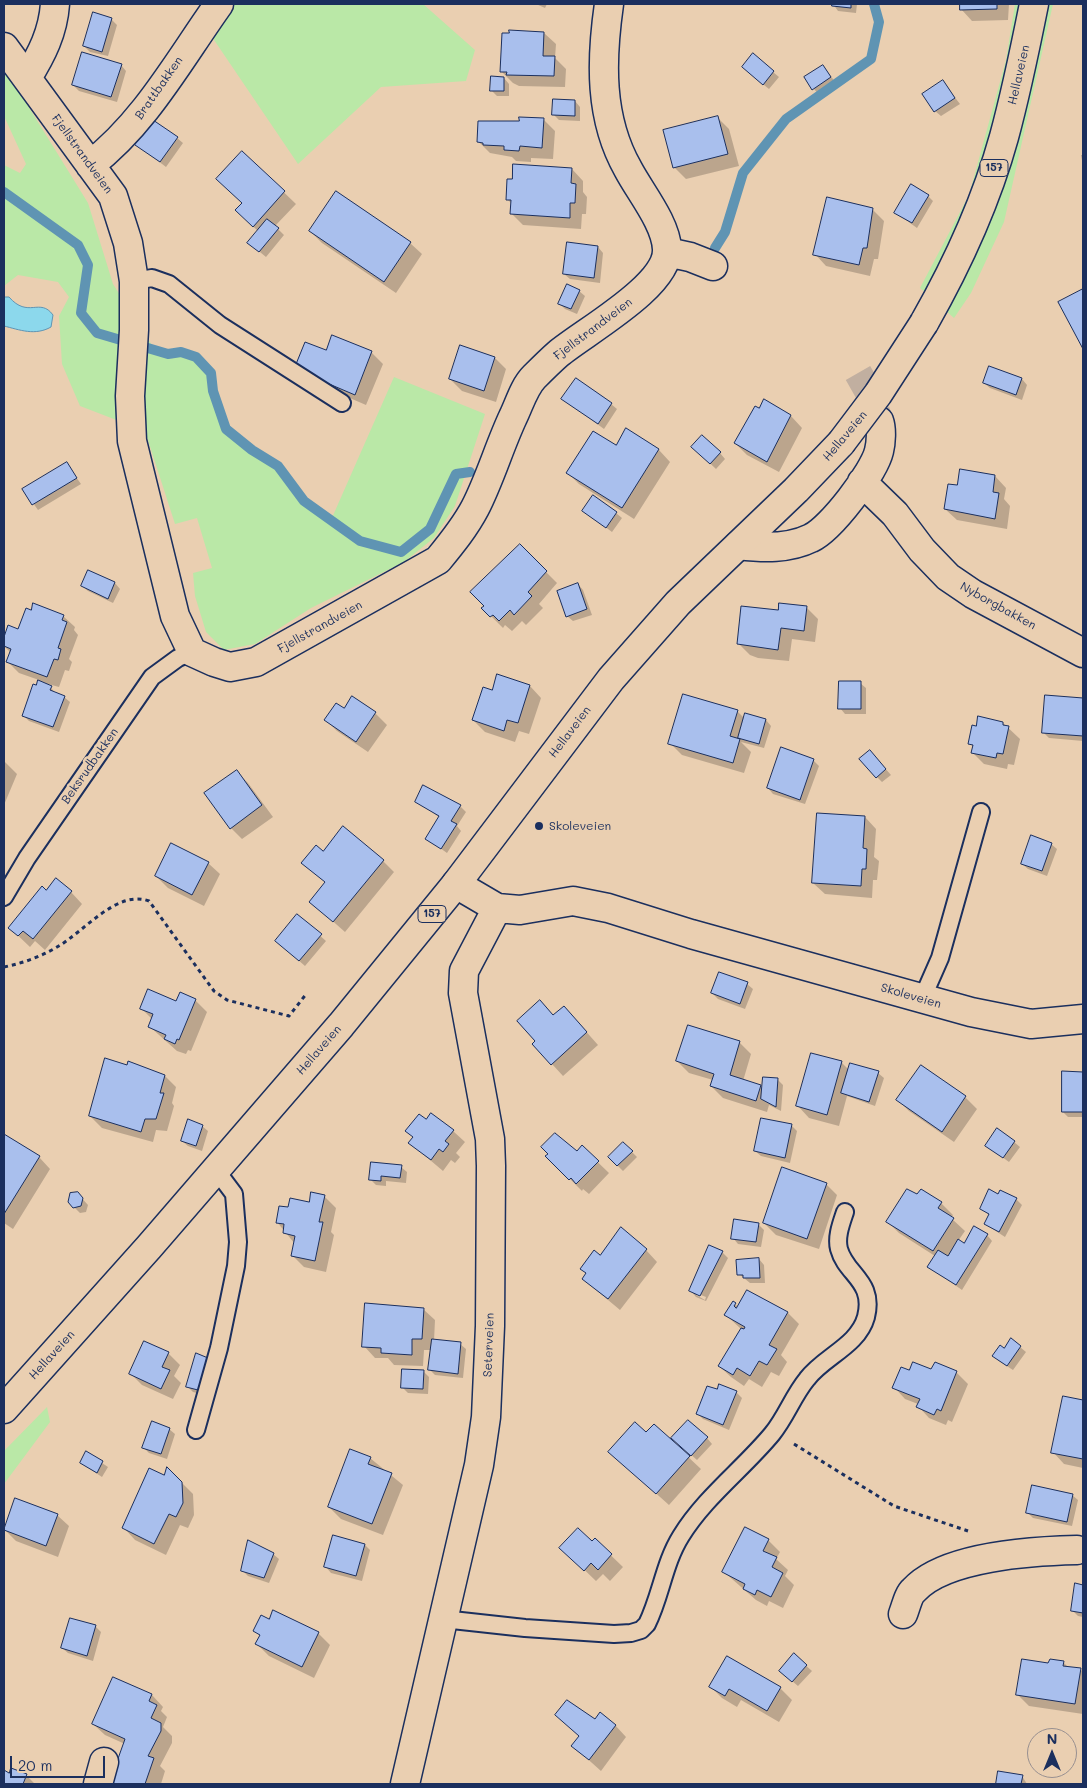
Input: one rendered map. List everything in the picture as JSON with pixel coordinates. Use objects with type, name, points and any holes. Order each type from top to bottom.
[{"type":"street","points":[[27,78],[42,55],[52,29],[55,4]]},
{"type":"street","name":"Brattbakken","points":[[90,165],[108,151],[154,99],[219,4]]},
{"type":"street","points":[[609,4],[605,35],[604,86],[608,123],[626,167],[666,235],[667,252],[690,257],[713,266]]},
{"type":"street","name":"Hellaveien","points":[[4,1409],[216,1170],[341,1025],[456,884],[611,679],[678,604],[841,443],[878,394],[924,322],[962,250],[989,182],[1013,103],[1034,4]]},
{"type":"street","name":"Fjellstrandveien","points":[[4,47],[113,196],[128,244],[134,281],[130,396],[132,441],[175,616],[192,652],[230,667],[256,662],[438,560],[458,537],[475,508],[502,441],[532,380],[559,354],[627,304],[650,282],[664,263],[667,252]]},
{"type":"street","points":[[739,545],[764,548],[791,545],[812,538],[834,519],[862,482],[879,452],[879,420]]},
{"type":"street","name":"Nyborgbakken","points":[[862,482],[894,514],[922,550],[948,577],[973,594],[1083,653]]},
{"type":"street","name":"Skoleveien","points":[[456,884],[497,908],[520,910],[573,901],[608,908],[691,934],[971,1012],[1031,1024],[1083,1019]]},
{"type":"street","name":"Seterveien","points":[[405,1784],[479,1465],[486,1417],[490,1326],[490,1139],[463,993],[464,971],[497,908]]},
{"type":"street","points":[[903,1614],[913,1590],[933,1576],[977,1560],[1029,1551],[1080,1550]]},
{"type":"lane","points":[[134,281],[152,278],[169,284],[220,325],[342,403]]},
{"type":"lane","name":"Beksrudbakken","points":[[4,897],[27,858],[152,677],[178,658],[192,652]]},
{"type":"lane","points":[[922,999],[940,958],[981,812]]},
{"type":"lane","points":[[196,1430],[213,1374],[238,1250],[238,1222],[234,1194],[216,1170]]},
{"type":"lane","points":[[443,1619],[525,1628],[614,1634],[641,1630],[651,1617],[667,1565],[681,1536],[704,1506],[774,1432],[807,1379],[845,1347],[862,1326],[866,1317],[867,1295],[863,1284],[839,1250],[839,1230],[845,1212]]},
{"type":"path","points":[[4,967],[30,961],[58,947],[114,905],[139,898],[149,901],[214,991],[227,1000],[289,1016],[307,994]]},
{"type":"path","points":[[774,1432],[894,1506],[975,1533]]},
{"type":"green space","points":[[222,4],[423,4],[475,50],[466,81],[381,87],[298,164],[210,34]]},
{"type":"green space","points":[[1015,4],[1053,4],[1004,222],[971,293],[954,318],[920,288],[969,195],[1006,60]]},
{"type":"green space","points":[[4,67],[88,203],[113,284],[155,350],[168,354],[181,352],[196,357],[211,373],[213,391],[227,429],[252,450],[278,466],[304,501],[331,520],[394,377],[485,414],[455,506],[434,538],[404,562],[311,608],[255,644],[224,650],[206,632],[195,596],[193,573],[212,568],[197,518],[175,524],[145,431],[80,406],[62,364],[59,316],[69,297],[58,282],[18,275],[4,286],[4,165],[20,173],[26,164],[4,116]]},
{"type":"green space","points":[[47,1407],[50,1422],[4,1484],[4,1451]]},
{"type":"water","points":[[4,297],[9,297],[22,307],[38,307],[48,310],[53,315],[51,327],[33,332],[4,326]]},
{"type":"building","points":[[832,4],[851,4],[851,8],[832,6]]},
{"type":"building","points":[[960,4],[997,4],[997,9],[960,10]]},
{"type":"building","points":[[93,12],[112,18],[102,52],[83,46]]},
{"type":"building","points":[[509,30],[544,32],[543,56],[555,56],[554,76],[506,75],[507,72],[500,72],[502,33],[509,33]]},
{"type":"building","points":[[82,52],[122,64],[111,97],[72,85]]},
{"type":"building","points":[[753,53],[774,71],[763,85],[742,67]]},
{"type":"building","points":[[823,65],[831,77],[812,90],[804,77]]},
{"type":"building","points":[[491,76],[504,77],[504,91],[490,91]]},
{"type":"building","points":[[943,80],[955,98],[934,112],[922,94]]},
{"type":"building","points":[[553,99],[575,100],[575,116],[552,115]]},
{"type":"building","points":[[718,116],[728,154],[673,168],[663,130]]},
{"type":"building","points":[[519,117],[544,118],[542,148],[520,146],[519,151],[504,150],[504,146],[483,145],[483,143],[477,142],[478,121],[519,121]]},
{"type":"building","points":[[153,120],[178,137],[160,162],[135,145]]},
{"type":"building","points":[[242,151],[285,191],[253,227],[235,210],[242,203],[216,179]]},
{"type":"building","points":[[513,164],[572,168],[571,183],[576,184],[575,203],[570,203],[570,218],[510,214],[511,200],[506,200],[507,179],[512,179]]},
{"type":"building","points":[[911,184],[929,195],[912,223],[894,213]]},
{"type":"building","points":[[336,191],[411,242],[384,282],[309,231]]},
{"type":"building","points":[[827,197],[873,208],[867,248],[863,248],[859,265],[813,255]]},
{"type":"building","points":[[267,219],[279,228],[259,252],[247,243]]},
{"type":"building","points":[[567,242],[598,246],[594,278],[563,274]]},
{"type":"building","points":[[567,284],[580,290],[571,309],[558,304]]},
{"type":"building","points":[[1083,289],[1083,349],[1058,302]]},
{"type":"building","points":[[332,335],[372,351],[355,395],[294,369],[305,342],[326,350]]},
{"type":"building","points":[[460,345],[495,357],[484,391],[449,379]]},
{"type":"building","points":[[989,366],[1022,378],[1016,395],[983,383]]},
{"type":"building","points":[[576,378],[612,403],[598,424],[561,399]]},
{"type":"building","points":[[764,399],[791,415],[767,462],[734,443],[755,406],[759,408]]},
{"type":"building","points":[[626,428],[659,449],[622,508],[566,473],[593,431],[616,445]]},
{"type":"building","points":[[702,435],[721,452],[710,464],[691,447]]},
{"type":"building","points":[[67,462],[77,478],[32,505],[22,489]]},
{"type":"building","points":[[960,469],[995,475],[993,492],[999,493],[995,519],[944,509],[948,484],[957,485]]},
{"type":"building","points":[[593,495],[617,512],[606,528],[582,511]]},
{"type":"building","points":[[520,544],[547,571],[528,592],[532,596],[514,615],[510,610],[499,621],[493,615],[490,617],[481,608],[484,606],[470,592]]},
{"type":"building","points":[[88,570],[115,582],[108,599],[81,586]]},
{"type":"building","points":[[578,583],[587,609],[566,617],[557,591]]},
{"type":"building","points":[[33,603],[64,615],[62,620],[67,622],[58,648],[61,649],[58,660],[54,659],[47,677],[6,662],[11,649],[4,646],[4,637],[8,625],[18,629],[26,608],[31,610]]},
{"type":"building","points":[[779,603],[807,606],[804,631],[781,628],[778,650],[737,644],[741,606],[778,610]]},
{"type":"building","points":[[497,674],[530,685],[518,723],[507,720],[504,731],[472,720],[483,687],[492,690]]},
{"type":"building","points":[[38,680],[52,686],[50,690],[65,696],[53,727],[22,716],[33,684],[36,685]]},
{"type":"building","points":[[839,681],[861,681],[861,709],[838,709]]},
{"type":"building","points":[[683,694],[738,710],[730,736],[740,739],[733,763],[668,744]]},
{"type":"building","points":[[1045,695],[1083,698],[1083,736],[1042,733]]},
{"type":"building","points":[[352,696],[376,712],[356,742],[324,720],[336,703],[344,708]]},
{"type":"building","points":[[745,713],[766,719],[759,744],[738,738]]},
{"type":"building","points":[[978,716],[1003,722],[1003,725],[1009,726],[1003,754],[997,753],[996,758],[971,753],[973,745],[968,744],[972,725],[976,726]]},
{"type":"building","points":[[781,747],[814,759],[800,800],[767,788]]},
{"type":"building","points":[[870,750],[886,769],[876,778],[859,759]]},
{"type":"building","points":[[237,770],[262,805],[230,829],[204,793]]},
{"type":"building","points":[[423,785],[461,805],[451,821],[457,824],[441,849],[425,839],[439,816],[415,802]]},
{"type":"building","points":[[817,813],[865,816],[863,848],[867,849],[866,869],[862,869],[861,886],[812,883]]},
{"type":"building","points":[[343,826],[384,860],[333,922],[309,902],[325,882],[301,863],[316,845],[323,851]]},
{"type":"building","points":[[1031,835],[1052,843],[1042,871],[1021,864]]},
{"type":"building","points":[[171,843],[209,862],[192,895],[155,876]]},
{"type":"building","points":[[56,878],[72,891],[33,939],[23,931],[18,936],[8,928],[42,886],[46,890]]},
{"type":"building","points":[[297,914],[322,934],[299,961],[275,941]]},
{"type":"building","points":[[719,972],[748,982],[740,1004],[711,993]]},
{"type":"building","points":[[148,989],[176,1001],[180,992],[196,999],[179,1040],[177,1039],[175,1044],[164,1039],[166,1035],[148,1027],[153,1014],[140,1009]]},
{"type":"building","points":[[540,1000],[553,1015],[564,1006],[587,1032],[551,1065],[532,1044],[535,1041],[517,1021]]},
{"type":"building","points":[[688,1025],[740,1041],[730,1075],[761,1085],[756,1101],[710,1086],[714,1074],[676,1061]]},
{"type":"building","points":[[811,1053],[842,1061],[827,1115],[796,1106]]},
{"type":"building","points":[[105,1058],[127,1065],[128,1061],[165,1075],[160,1093],[164,1093],[156,1119],[145,1119],[141,1132],[89,1116]]},
{"type":"building","points":[[850,1063],[879,1071],[869,1102],[841,1093]]},
{"type":"building","points":[[921,1065],[966,1096],[942,1132],[896,1100]]},
{"type":"building","points":[[1062,1071],[1083,1072],[1083,1112],[1062,1112]]},
{"type":"building","points":[[763,1077],[778,1078],[776,1107],[761,1099]]},
{"type":"building","points":[[431,1113],[454,1130],[445,1141],[449,1144],[443,1152],[439,1149],[431,1160],[408,1143],[413,1137],[405,1131],[419,1114],[426,1119]]},
{"type":"building","points":[[761,1118],[792,1124],[785,1158],[754,1151]]},
{"type":"building","points":[[188,1119],[203,1125],[196,1146],[181,1141]]},
{"type":"building","points":[[997,1128],[1015,1141],[1003,1158],[985,1146]]},
{"type":"building","points":[[555,1133],[577,1151],[582,1145],[599,1161],[576,1184],[571,1178],[569,1180],[545,1156],[548,1154],[541,1147]]},
{"type":"building","points":[[4,1134],[40,1156],[4,1214]]},
{"type":"building","points":[[623,1142],[633,1151],[617,1166],[608,1157]]},
{"type":"building","points":[[371,1162],[402,1165],[400,1178],[381,1176],[381,1181],[369,1180]]},
{"type":"building","points":[[782,1167],[827,1183],[807,1239],[763,1223]]},
{"type":"building","points":[[907,1189],[917,1194],[921,1189],[942,1202],[938,1208],[954,1218],[933,1251],[886,1222]]},
{"type":"building","points":[[989,1189],[998,1194],[1000,1190],[1017,1198],[999,1232],[984,1224],[989,1214],[980,1209]]},
{"type":"building","points":[[78,1192],[83,1198],[81,1206],[73,1208],[68,1202],[70,1193]]},
{"type":"building","points":[[311,1192],[325,1195],[319,1222],[323,1222],[315,1261],[291,1256],[295,1236],[283,1233],[284,1224],[276,1223],[279,1206],[288,1207],[290,1198],[309,1202]]},
{"type":"building","points":[[734,1219],[759,1223],[756,1242],[731,1239]]},
{"type":"building","points":[[974,1226],[988,1234],[956,1285],[927,1267],[938,1250],[948,1256],[958,1239],[964,1243]]},
{"type":"building","points":[[621,1227],[647,1249],[608,1299],[582,1279],[586,1273],[580,1269],[594,1250],[600,1255]]},
{"type":"building","points":[[709,1245],[723,1251],[700,1296],[689,1291]]},
{"type":"building","points":[[759,1258],[760,1278],[743,1278],[743,1275],[737,1275],[736,1260]]},
{"type":"building","points":[[747,1290],[788,1312],[769,1345],[777,1349],[767,1365],[759,1361],[750,1376],[737,1368],[733,1375],[718,1366],[741,1328],[744,1329],[745,1327],[724,1315],[733,1301],[736,1303],[734,1306],[736,1308]]},
{"type":"building","points":[[365,1303],[424,1308],[422,1339],[412,1339],[412,1355],[381,1353],[381,1348],[362,1347]]},
{"type":"building","points":[[1011,1338],[1021,1346],[1007,1366],[992,1356],[1000,1345],[1004,1348]]},
{"type":"building","points":[[432,1339],[461,1342],[458,1374],[428,1370]]},
{"type":"building","points":[[144,1341],[169,1352],[162,1367],[170,1370],[161,1389],[129,1374]]},
{"type":"building","points":[[196,1353],[208,1358],[198,1390],[186,1387]]},
{"type":"building","points":[[913,1362],[931,1369],[935,1362],[957,1371],[941,1411],[937,1409],[934,1415],[916,1407],[920,1399],[892,1388],[901,1367],[909,1370]]},
{"type":"building","points":[[402,1369],[424,1370],[423,1389],[401,1388]]},
{"type":"building","points":[[719,1384],[737,1391],[723,1425],[696,1414],[707,1386],[717,1389]]},
{"type":"building","points":[[1063,1396],[1083,1400],[1083,1459],[1051,1453]]},
{"type":"building","points":[[688,1420],[708,1437],[691,1456],[671,1438]]},
{"type":"building","points":[[152,1421],[170,1428],[161,1454],[142,1448]]},
{"type":"building","points":[[635,1422],[646,1432],[654,1424],[690,1456],[656,1494],[608,1452]]},
{"type":"building","points":[[350,1449],[371,1457],[368,1464],[392,1473],[372,1524],[328,1507]]},
{"type":"building","points":[[86,1451],[103,1461],[97,1473],[80,1463]]},
{"type":"building","points":[[167,1467],[182,1482],[183,1503],[176,1517],[169,1514],[154,1544],[122,1528],[149,1468],[164,1475]]},
{"type":"building","points":[[1032,1485],[1073,1494],[1067,1522],[1026,1513]]},
{"type":"building","points":[[15,1498],[58,1514],[46,1546],[4,1530]]},
{"type":"building","points":[[745,1527],[769,1539],[763,1551],[777,1557],[772,1567],[783,1573],[771,1597],[757,1590],[755,1595],[743,1589],[745,1584],[722,1572]]},
{"type":"building","points":[[578,1528],[592,1541],[595,1538],[612,1554],[598,1570],[591,1563],[584,1571],[559,1548]]},
{"type":"building","points":[[333,1535],[365,1544],[356,1576],[324,1567]]},
{"type":"building","points":[[248,1540],[274,1553],[264,1578],[241,1571]]},
{"type":"building","points":[[1075,1583],[1083,1585],[1083,1613],[1071,1611]]},
{"type":"building","points":[[273,1610],[319,1632],[302,1667],[255,1644],[260,1635],[253,1631],[261,1615],[269,1619]]},
{"type":"building","points":[[70,1618],[96,1625],[87,1656],[61,1648]]},
{"type":"building","points":[[794,1653],[807,1665],[792,1682],[779,1671]]},
{"type":"building","points":[[727,1656],[781,1687],[767,1711],[729,1689],[725,1696],[709,1687]]},
{"type":"building","points":[[1022,1659],[1048,1663],[1050,1659],[1064,1661],[1063,1666],[1081,1668],[1075,1704],[1016,1695]]},
{"type":"building","points":[[113,1677],[152,1694],[149,1701],[157,1705],[151,1718],[161,1723],[161,1731],[148,1756],[154,1758],[145,1784],[109,1784],[125,1739],[92,1724]]},
{"type":"building","points":[[567,1700],[595,1719],[600,1712],[616,1725],[589,1760],[571,1746],[579,1736],[555,1715]]},
{"type":"building","points":[[11,1768],[27,1774],[23,1784],[4,1784],[4,1770],[9,1773]]},
{"type":"building","points":[[998,1771],[1023,1775],[1021,1784],[996,1784]]},
{"type":"waterway","points":[[715,248],[725,232],[743,173],[786,119],[871,59],[879,22],[874,4]]},
{"type":"waterway","points":[[4,192],[78,245],[88,265],[81,313],[97,333],[168,354],[181,352],[196,357],[211,373],[213,391],[226,429],[252,450],[278,466],[304,501],[360,541],[401,552],[430,529],[456,474],[470,472]]},
{"type":"tunnel","points":[[858,373],[871,396],[879,421]]},
{"type":"place","name":"Skoleveien","points":[[539,826]]}]
